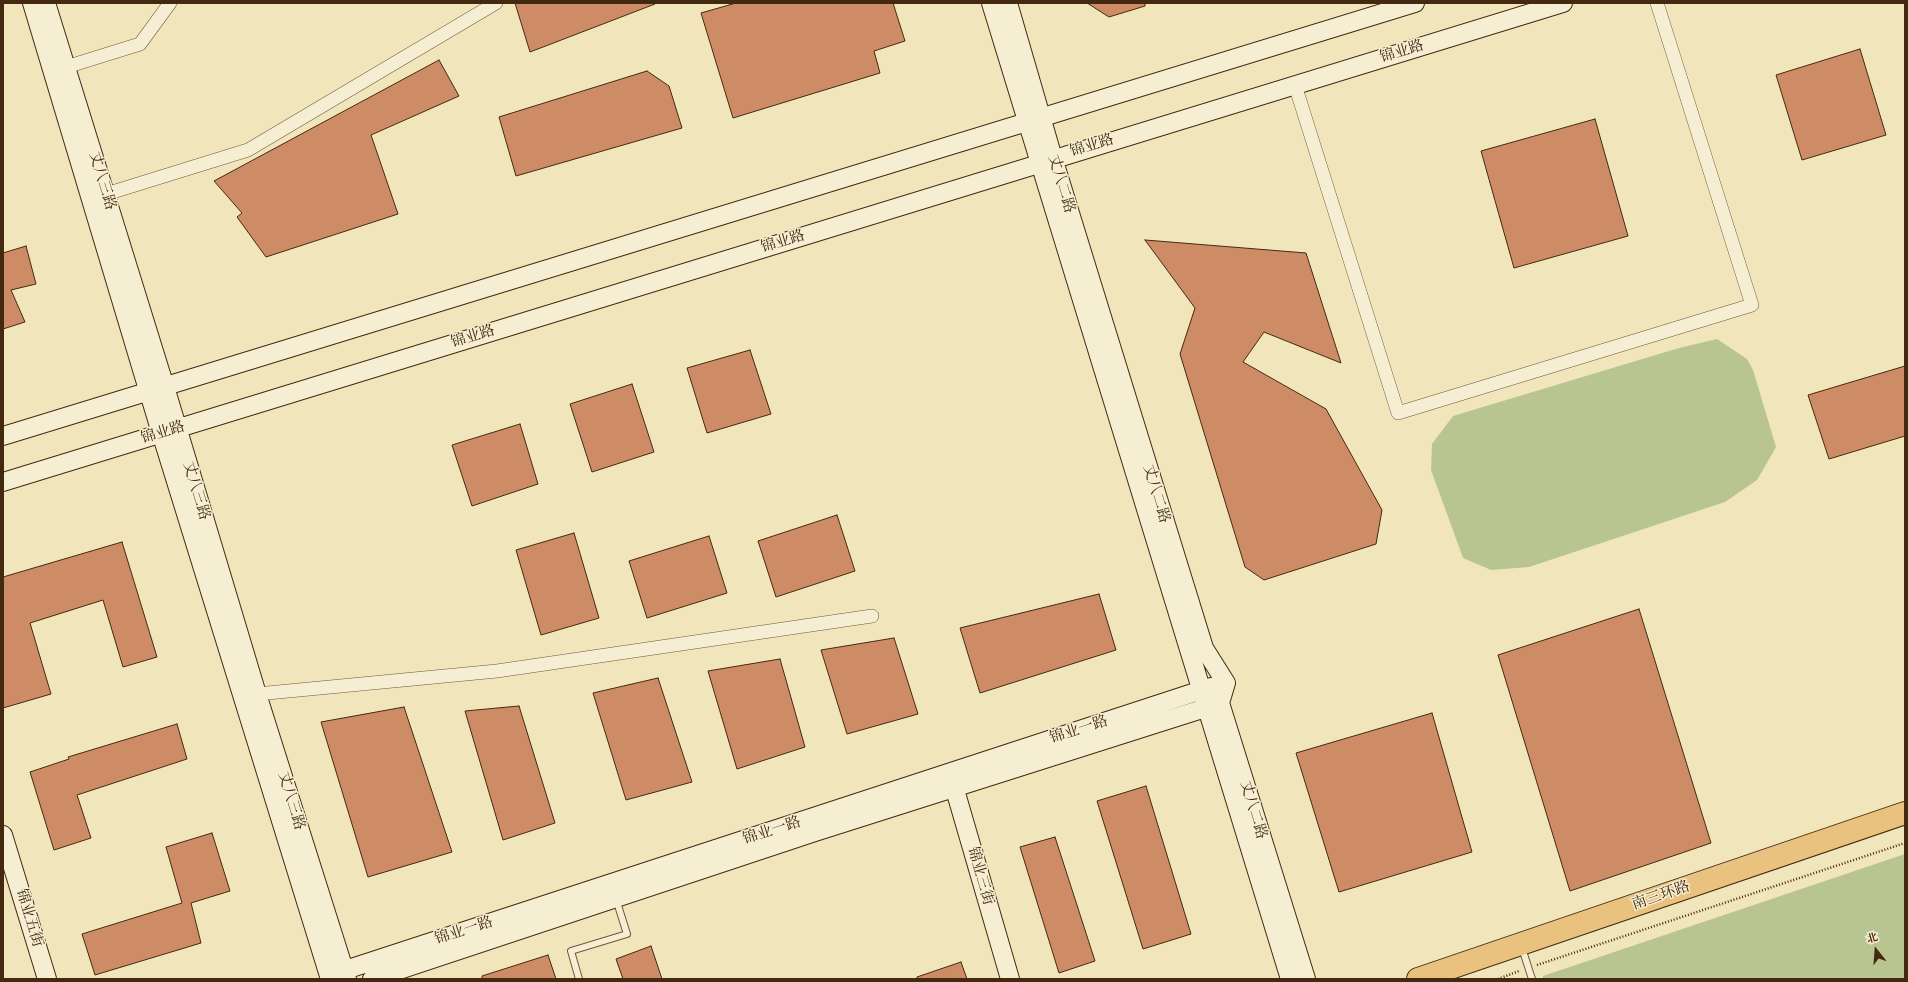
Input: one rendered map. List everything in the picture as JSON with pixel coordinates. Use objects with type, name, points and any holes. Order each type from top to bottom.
[{"type":"highway","name":"南三环路","points":[[1418,979],[1905,813]]},
{"type":"street","name":"丈八三路","points":[[32,3],[157,389]]},
{"type":"street","name":"丈八三路","points":[[46,3],[106,194],[169,431],[334,977]]},
{"type":"street","points":[[66,67],[140,44],[170,3]]},
{"type":"street","points":[[106,194],[248,150],[496,3]]},
{"type":"street","name":"丈八二路","points":[[991,3],[1035,119]]},
{"type":"street","name":"丈八二路","points":[[1008,3],[1035,119],[1201,690],[1213,705],[1306,979]]},
{"type":"street","points":[[3,436],[1415,3]]},
{"type":"street","name":"锦业路","points":[[3,482],[1047,160],[1563,3]]},
{"type":"street","points":[[1295,85],[1398,413],[1752,305],[1657,3]]},
{"type":"street","name":"丈八二路","points":[[1047,160],[1204,648],[1226,683]]},
{"type":"street","name":"丈八三路","points":[[169,431],[257,694],[334,977]]},
{"type":"street","points":[[257,694],[497,671],[872,616]]},
{"type":"street","points":[[1213,705],[1226,683]]},
{"type":"street","name":"锦业一路","points":[[372,979],[815,832],[952,780],[1201,690],[1226,683]]},
{"type":"street","name":"丈八二路","points":[[1213,705],[1290,979]]},
{"type":"street","name":"锦业一路","points":[[334,977],[952,780],[1213,705]]},
{"type":"street","name":"锦业三街","points":[[952,780],[1010,979]]},
{"type":"street","name":"锦业五街","points":[[3,835],[47,979]]},
{"type":"lane","points":[[579,979],[571,951],[627,934],[616,898]]},
{"type":"lane","points":[[1520,944],[1532,979]]},
{"type":"path","points":[[1498,979],[1905,843]]},
{"type":"green space","points":[[1717,339],[1747,359],[1753,370],[1776,447],[1757,480],[1725,502],[1529,567],[1491,570],[1463,558],[1431,470],[1432,444],[1453,416],[1679,348]]},
{"type":"green space","points":[[1905,854],[1905,979],[1543,979],[1543,976]]},
{"type":"building","points":[[515,3],[654,3],[655,4],[530,52]]},
{"type":"building","points":[[736,3],[893,3],[905,41],[874,51],[880,73],[733,118],[701,13]]},
{"type":"building","points":[[1087,3],[1145,3],[1145,6],[1109,17]]},
{"type":"building","points":[[1860,49],[1886,135],[1802,160],[1776,75]]},
{"type":"building","points":[[439,60],[459,96],[371,135],[398,214],[266,257],[237,217],[242,213],[214,181]]},
{"type":"building","points":[[647,71],[669,86],[682,128],[516,176],[499,117]]},
{"type":"building","points":[[1595,119],[1628,236],[1514,268],[1481,151]]},
{"type":"building","points":[[1145,240],[1306,253],[1341,363],[1264,332],[1243,362],[1326,409],[1382,510],[1376,544],[1264,580],[1245,567],[1180,354],[1195,308]]},
{"type":"building","points":[[26,246],[36,284],[11,290],[25,322],[3,329],[3,253]]},
{"type":"building","points":[[750,350],[771,414],[707,433],[687,368]]},
{"type":"building","points":[[1905,366],[1905,436],[1829,459],[1808,395]]},
{"type":"building","points":[[632,384],[654,452],[592,472],[570,404]]},
{"type":"building","points":[[520,424],[538,484],[472,506],[452,445]]},
{"type":"building","points":[[837,515],[855,571],[776,597],[758,541]]},
{"type":"building","points":[[574,533],[599,618],[541,635],[516,550]]},
{"type":"building","points":[[709,536],[727,593],[647,618],[629,561]]},
{"type":"building","points":[[122,542],[157,657],[123,667],[103,600],[30,623],[51,694],[3,708],[3,577]]},
{"type":"building","points":[[1099,594],[1116,650],[980,693],[960,628]]},
{"type":"building","points":[[1639,609],[1711,843],[1570,891],[1498,655]]},
{"type":"building","points":[[894,638],[918,714],[847,734],[821,650]]},
{"type":"building","points":[[780,659],[805,747],[737,769],[708,671]]},
{"type":"building","points":[[658,678],[692,782],[626,800],[593,693]]},
{"type":"building","points":[[519,706],[555,823],[503,840],[465,711]]},
{"type":"building","points":[[404,707],[452,852],[368,877],[321,722]]},
{"type":"building","points":[[1432,713],[1472,852],[1339,892],[1296,753]]},
{"type":"building","points":[[177,724],[187,759],[77,795],[91,838],[54,850],[30,772],[69,759],[68,757]]},
{"type":"building","points":[[1146,786],[1191,934],[1143,949],[1097,801]]},
{"type":"building","points":[[212,833],[230,891],[191,903],[201,943],[95,975],[82,934],[182,903],[166,847]]},
{"type":"building","points":[[1055,837],[1095,961],[1059,973],[1020,847]]},
{"type":"building","points":[[651,946],[662,979],[623,979],[616,959]]},
{"type":"building","points":[[548,955],[556,979],[482,979],[482,976]]},
{"type":"building","points":[[961,962],[967,979],[917,979],[917,977]]}]
